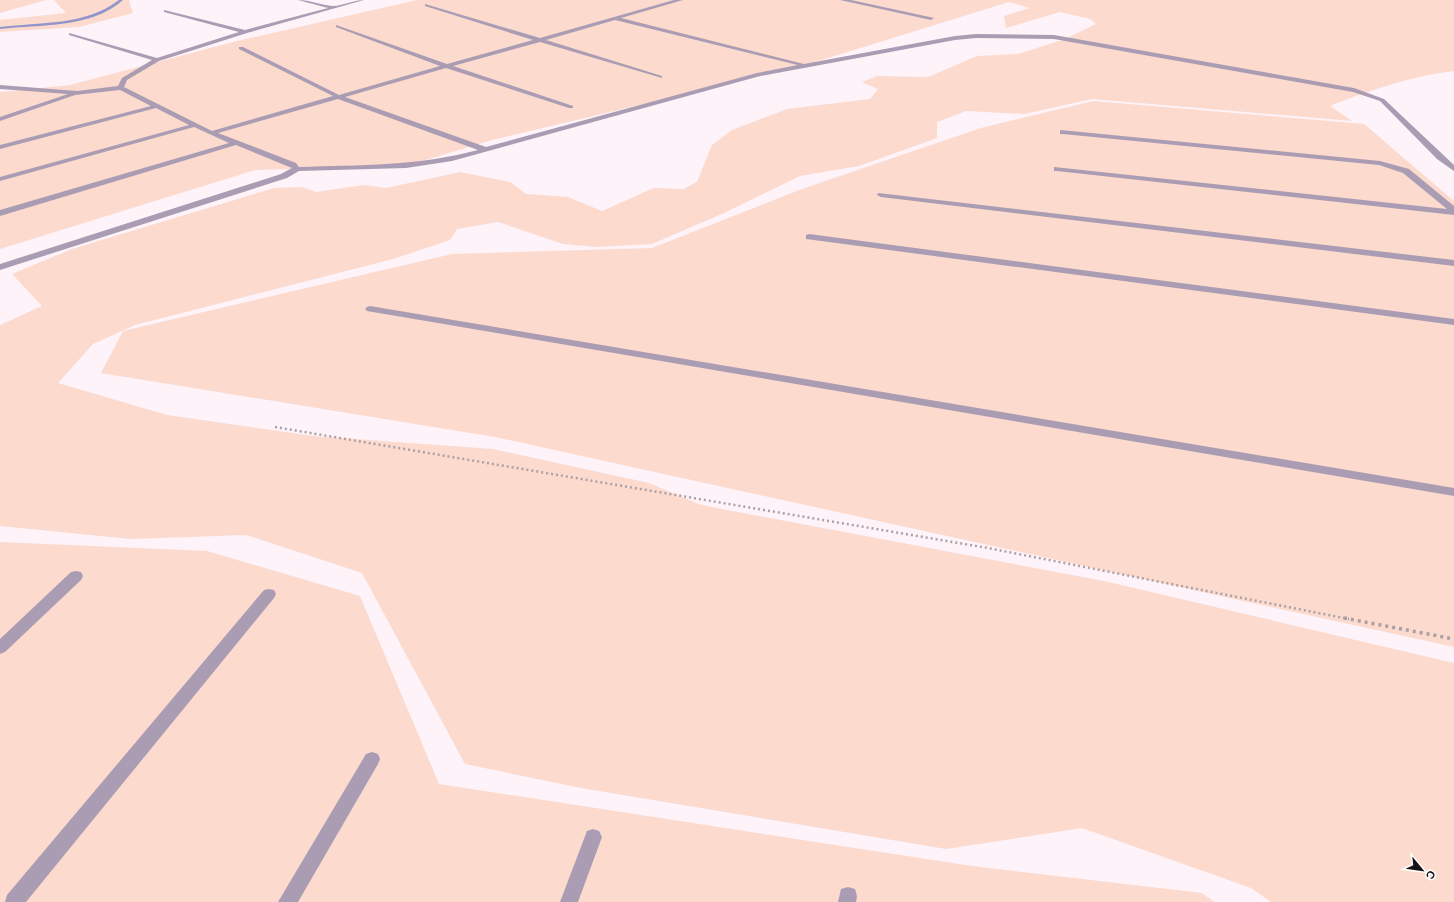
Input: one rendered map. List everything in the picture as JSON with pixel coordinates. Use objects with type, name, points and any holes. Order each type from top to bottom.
[{"type":"street","points":[[301,0],[333,8]]},
{"type":"street","points":[[121,88],[124,80],[157,60],[245,32],[361,0]]},
{"type":"street","points":[[211,133],[680,0]]},
{"type":"street","points":[[843,0],[931,18]]},
{"type":"street","points":[[426,5],[660,77]]},
{"type":"street","points":[[166,11],[245,32]]},
{"type":"street","points":[[616,18],[804,64]]},
{"type":"street","points":[[338,26],[446,66],[571,107]]},
{"type":"street","points":[[71,34],[157,60]]},
{"type":"street","points":[[0,267],[284,176],[297,169],[406,166],[452,159],[759,74],[804,64],[955,38],[976,36],[1028,36],[1084,42],[1354,90],[1382,100],[1454,169]]},
{"type":"street","points":[[241,48],[339,96],[486,150]]},
{"type":"street","points":[[0,87],[77,93],[121,88],[211,133],[293,165],[297,169]]},
{"type":"street","points":[[0,119],[77,93]]},
{"type":"street","points":[[0,147],[157,106]]},
{"type":"street","points":[[0,180],[195,125]]},
{"type":"street","points":[[1063,132],[1380,163],[1406,171],[1454,211]]},
{"type":"street","points":[[0,213],[236,143]]},
{"type":"street","points":[[1057,169],[1454,211]]},
{"type":"street","points":[[881,195],[1454,263]]},
{"type":"street","points":[[809,238],[1454,322]]},
{"type":"street","points":[[370,309],[1454,492]]},
{"type":"street","points":[[0,648],[76,576]]},
{"type":"street","points":[[14,902],[269,594]]},
{"type":"street","points":[[286,902],[372,759]]},
{"type":"street","points":[[569,902],[593,837]]},
{"type":"path","points":[[275,427],[988,548],[1454,639]]},
{"type":"shaded area","points":[[0,0],[46,0],[0,13]]},
{"type":"shaded area","points":[[54,0],[131,0],[129,1],[133,13],[79,27],[0,32],[0,20],[66,13]]},
{"type":"shaded area","points":[[417,0],[1454,0],[1454,71],[1423,76],[1391,84],[1330,106],[1352,121],[1092,99],[1024,114],[966,111],[937,122],[937,138],[859,166],[800,176],[724,213],[652,244],[597,247],[563,244],[498,222],[457,229],[450,240],[393,259],[135,325],[93,344],[58,383],[167,415],[313,436],[493,449],[649,483],[701,505],[1104,581],[1454,663],[1454,902],[1271,902],[1251,888],[1082,828],[946,849],[581,788],[465,764],[362,573],[246,535],[131,539],[0,526],[0,325],[42,306],[12,274],[72,249],[274,188],[302,187],[316,192],[364,185],[386,188],[460,172],[510,182],[526,194],[568,197],[602,211],[654,188],[683,189],[697,182],[712,145],[732,130],[787,109],[870,99],[878,89],[862,82],[877,76],[928,77],[977,56],[1018,54],[1065,39],[1096,24],[1090,19],[1060,12],[1006,28],[1004,16],[1030,8],[1009,2],[796,68],[492,140],[406,166],[255,170],[0,249],[0,92],[70,85],[237,41]]},
{"type":"shaded area","points":[[1093,101],[1364,124],[1454,201],[1454,647],[495,437],[101,373],[123,331],[452,254],[652,248],[802,189],[981,128]]},
{"type":"shaded area","points":[[0,542],[207,551],[360,596],[439,784],[972,866],[1202,893],[1214,902],[0,902]]},
{"type":"waterway","points":[[0,28],[80,19],[96,15],[109,9],[121,0]]}]
